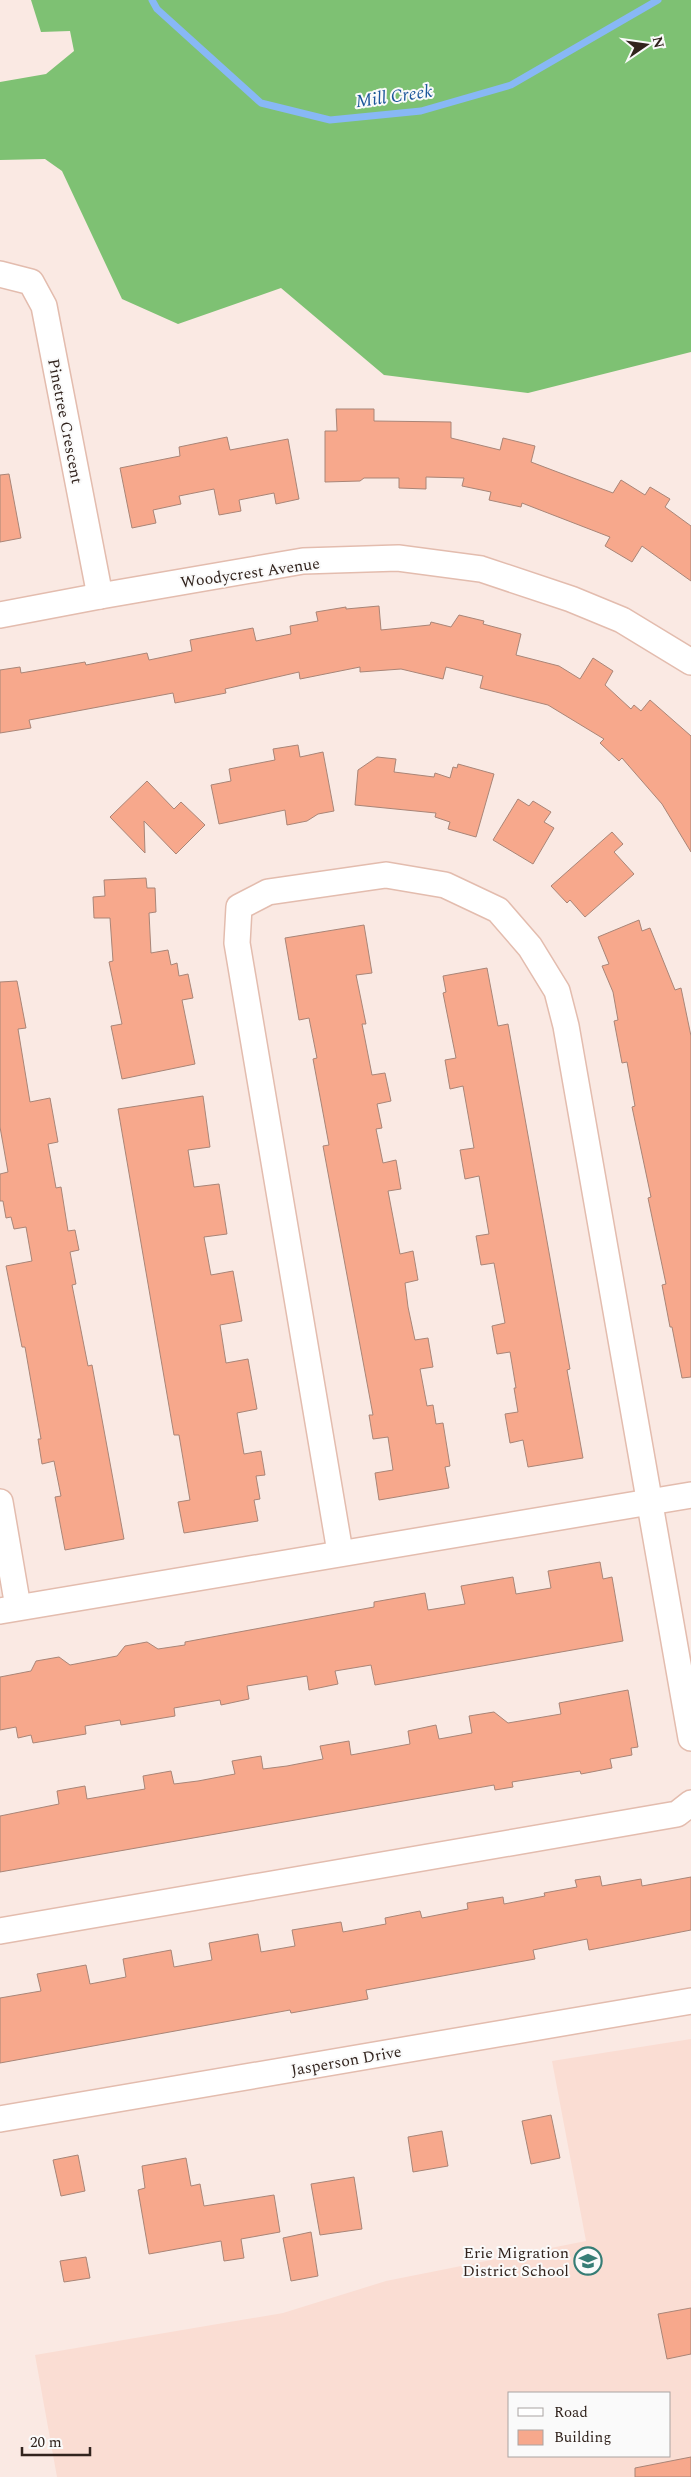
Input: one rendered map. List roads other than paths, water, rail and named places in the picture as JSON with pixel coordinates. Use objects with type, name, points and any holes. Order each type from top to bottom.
[{"type":"street","name":"Pinetree Crescent","points":[[0,274],[31,282],[44,306],[100,596]]},
{"type":"street","name":"Woodycrest Avenue","points":[[0,615],[303,561],[398,558],[480,569],[571,599],[622,620],[691,662]]},
{"type":"street","points":[[340,1552],[237,943],[239,908],[268,892],[330,881],[386,875],[445,885],[498,910],[530,947],[557,991],[569,1046],[691,1738]]},
{"type":"street","points":[[0,1502],[9,1609],[340,1552],[691,1495]]},
{"type":"street","points":[[0,1931],[677,1814],[691,1803]]},
{"type":"street","name":"Jasperson Drive","points":[[0,2118],[691,2001]]},
{"type":"waterway","name":"Mill Creek","points":[[152,0],[157,9],[261,103],[330,120],[421,111],[511,85],[658,0]]},
{"type":"place","name":"Erie Migration District School","points":[[588,2261]]}]
